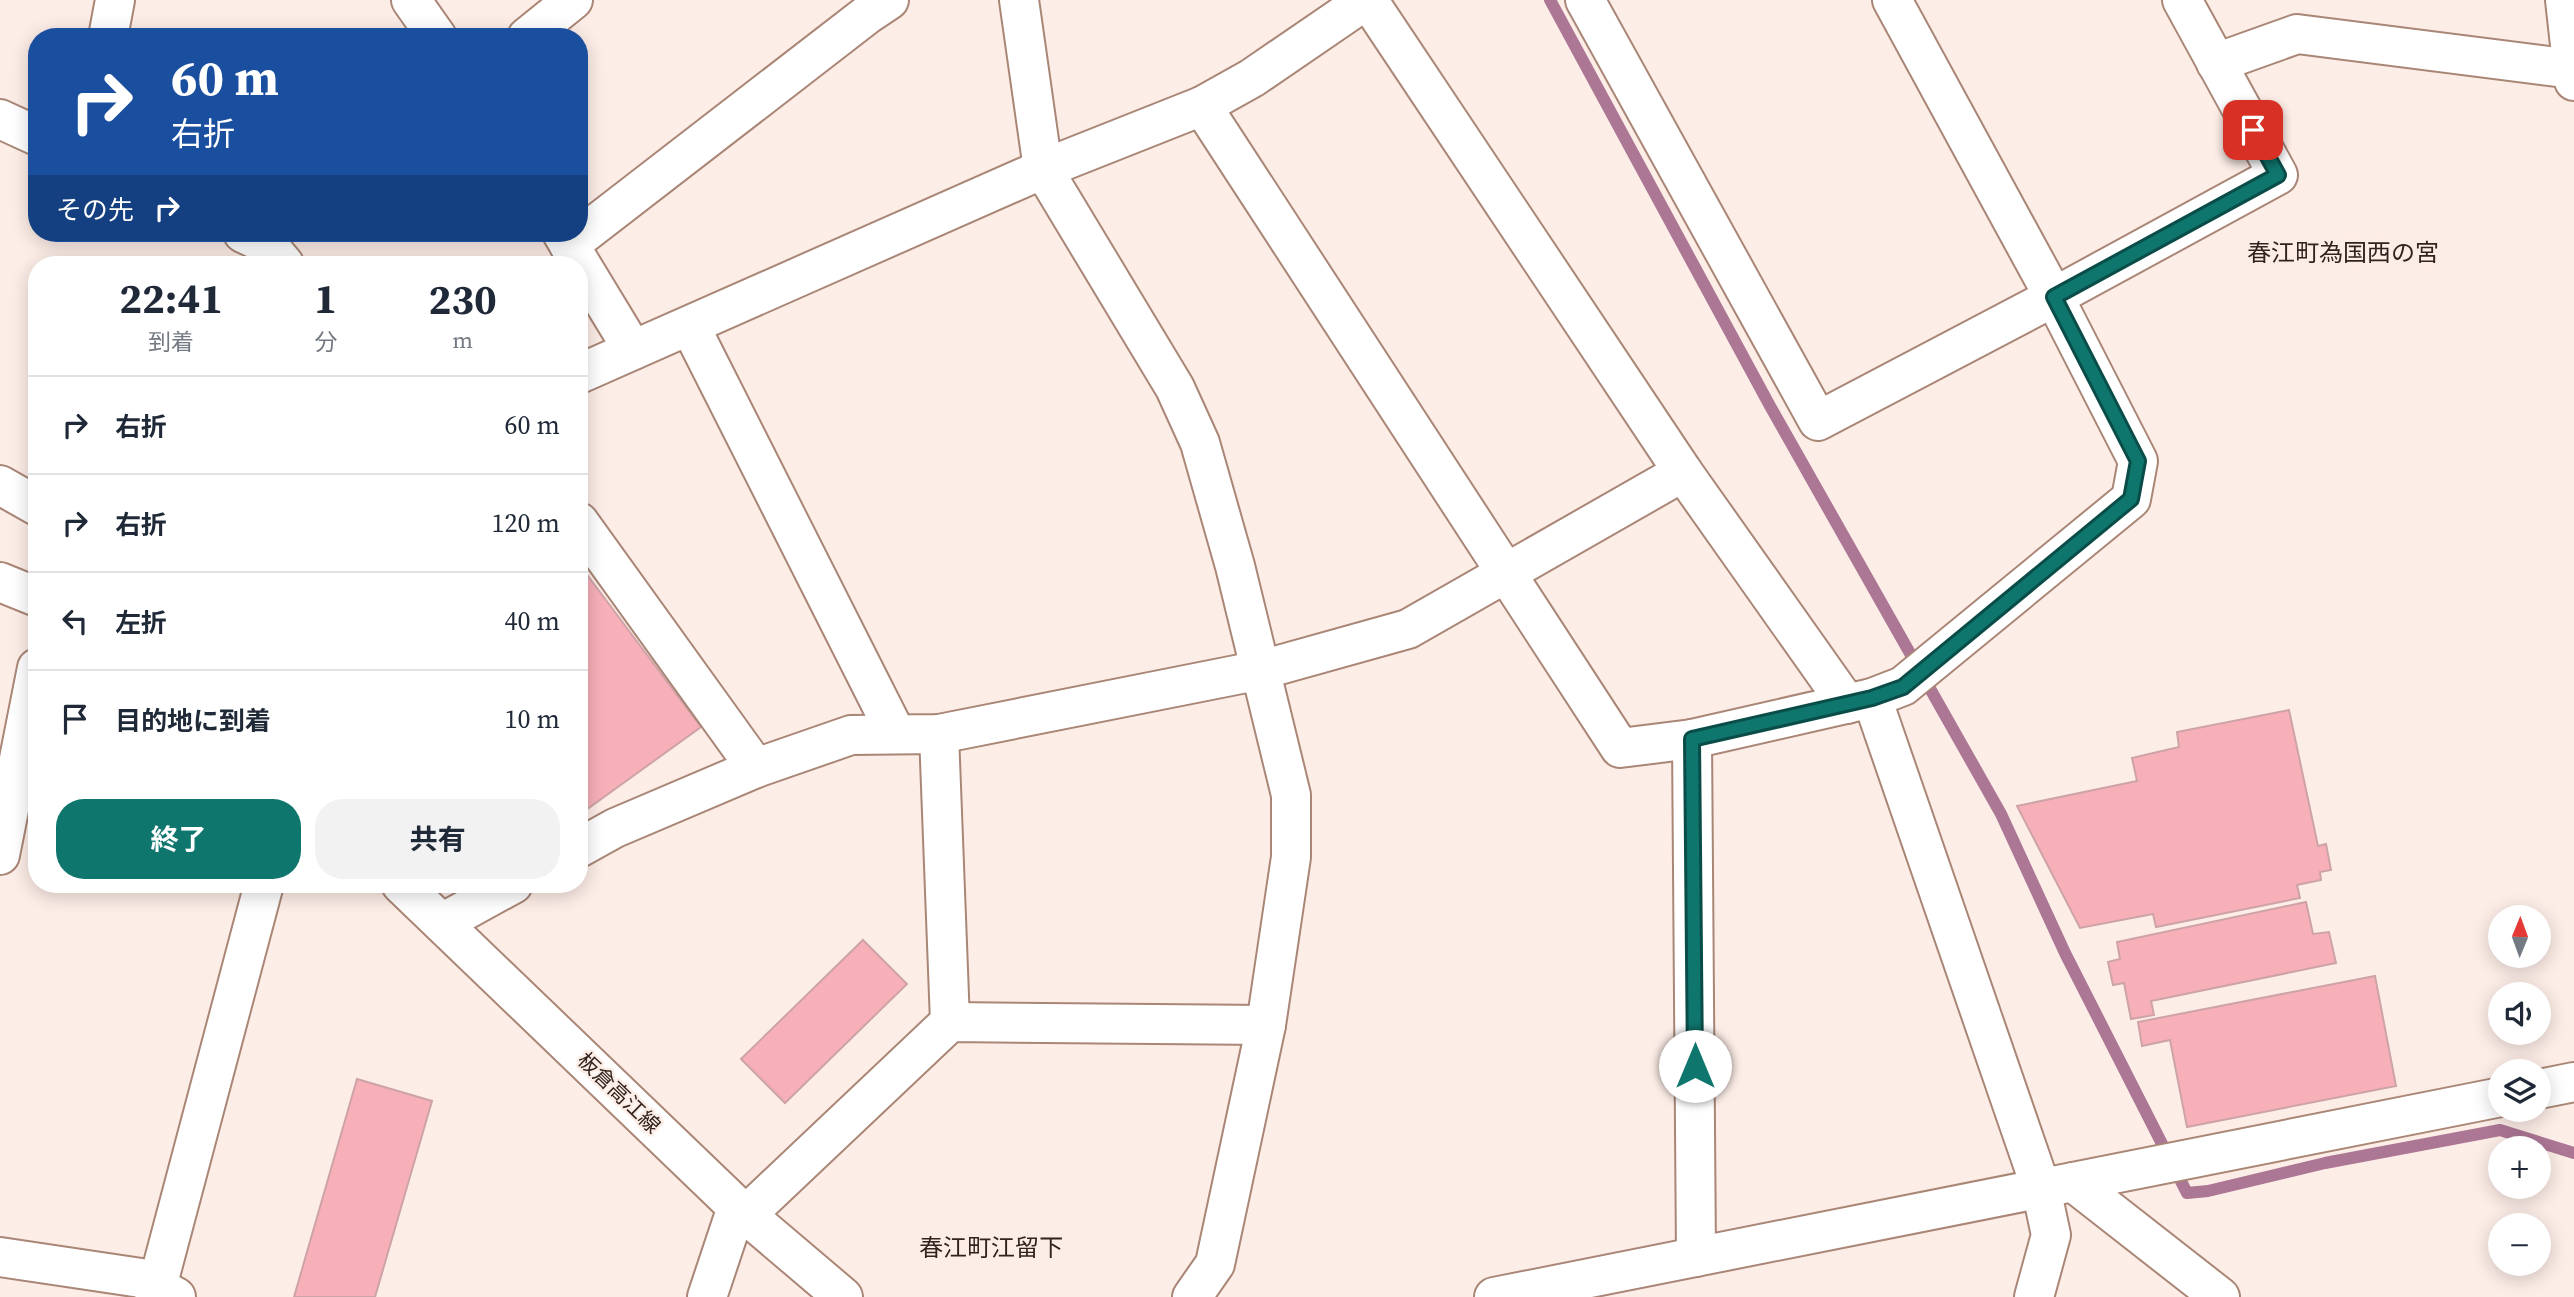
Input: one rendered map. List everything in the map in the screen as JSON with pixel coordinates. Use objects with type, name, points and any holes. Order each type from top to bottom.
[{"type":"street","points":[[110,28],[115,0]]},
{"type":"street","points":[[411,0],[431,28]]},
{"type":"street","points":[[538,28],[573,0]]},
{"type":"street","points":[[588,222],[889,0]]},
{"type":"street","points":[[1019,0],[1044,169],[1175,388],[1200,443],[1261,670],[1291,795],[1291,857],[1266,1025],[1215,1264],[1192,1297]]},
{"type":"street","points":[[588,370],[1044,169],[1202,106],[1252,78],[1367,0],[1683,472],[1859,701],[2057,1185],[2051,1235],[2034,1297]]},
{"type":"street","points":[[1585,0],[1818,421],[2278,175],[2182,0]]},
{"type":"street","points":[[1202,106],[1620,748],[1692,739],[1859,701],[1903,687],[2131,499],[2138,461],[2054,297],[1892,0]]},
{"type":"street","points":[[2216,63],[2297,34],[2574,75],[2565,0]]},
{"type":"street","points":[[0,119],[28,132]]},
{"type":"street","points":[[588,277],[633,350]]},
{"type":"street","points":[[690,326],[897,734]]},
{"type":"street","points":[[588,843],[615,828],[755,768],[851,735],[939,734],[1261,670],[1408,629],[1683,472]]},
{"type":"street","points":[[0,485],[28,501]]},
{"type":"street","points":[[588,535],[755,768]]},
{"type":"street","points":[[0,582],[28,593]]},
{"type":"street","points":[[0,855],[28,713]]},
{"type":"street","points":[[939,734],[950,1022]]},
{"type":"street","points":[[1692,739],[1696,1257]]},
{"type":"street","points":[[0,1257],[141,1279],[166,1292],[262,893]]},
{"type":"street","name":"板倉高江線","points":[[410,893],[741,1211],[843,1297]]},
{"type":"street","points":[[442,923],[497,893]]},
{"type":"street","points":[[706,1297],[741,1211],[950,1022],[1266,1025]]},
{"type":"street","points":[[2551,1087],[2574,1082]]},
{"type":"street","points":[[1494,1297],[1562,1290],[1696,1257],[2488,1100]]},
{"type":"street","points":[[2057,1185],[2220,1297]]},
{"type":"building","points":[[588,576],[701,727],[588,809]]},
{"type":"building","points":[[2289,710],[2318,846],[2326,844],[2331,870],[2320,872],[2321,880],[2297,885],[2300,898],[2156,927],[2153,914],[2080,928],[2017,806],[2137,781],[2132,758],[2179,747],[2177,732]]},
{"type":"building","points":[[2306,902],[2313,934],[2329,932],[2336,963],[2151,1001],[2154,1015],[2131,1019],[2124,983],[2113,985],[2108,962],[2120,959],[2117,942]]},
{"type":"building","points":[[863,940],[907,984],[785,1103],[741,1059]]},
{"type":"building","points":[[2375,976],[2396,1086],[2187,1127],[2170,1040],[2142,1046],[2138,1022]]},
{"type":"building","points":[[357,1079],[432,1101],[375,1297],[294,1297]]},
{"type":"waterway","points":[[1550,0],[1770,406],[2001,814],[2065,953],[2187,1193],[2208,1191],[2325,1163],[2500,1130],[2574,1153]]},
{"type":"district","name":"春江町為国西の宮","points":[[2343,253]]},
{"type":"district","name":"春江町江留下","points":[[991,1248]]},
{"type":"route","points":[[1695,1066],[1692,739],[1872,698],[1903,687],[2131,499],[2138,461],[2054,297],[2278,175],[2253,130]]}]
